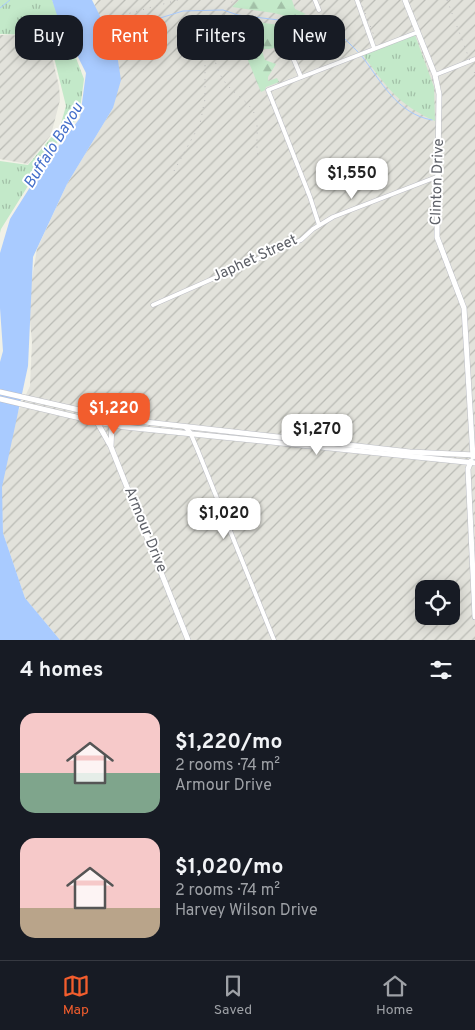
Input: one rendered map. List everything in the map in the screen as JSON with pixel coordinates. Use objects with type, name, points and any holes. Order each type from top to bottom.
[{"type":"main road","name":"Clinton Drive","points":[[405,0],[435,75],[439,94],[439,176],[436,236],[464,308],[474,455],[474,463],[468,469],[475,617]]},
{"type":"main road","points":[[0,392],[113,418],[185,427],[236,436]]},
{"type":"main road","points":[[0,398],[97,422],[422,455],[474,463]]},
{"type":"main road","name":"Armour Drive","points":[[113,418],[111,447],[188,640]]},
{"type":"main road","points":[[97,422],[111,447]]},
{"type":"main road","points":[[422,455],[474,455]]},
{"type":"street","points":[[315,0],[319,10]]},
{"type":"street","points":[[356,0],[373,49]]},
{"type":"street","points":[[319,225],[268,90],[418,32]]},
{"type":"street","points":[[435,75],[475,59]]},
{"type":"street","points":[[294,60],[301,77]]},
{"type":"street","name":"Japhet Street","points":[[152,305],[301,240],[319,225],[333,217],[439,176]]},
{"type":"street","points":[[185,427],[190,432],[274,640]]},
{"type":"shaded area","points":[[98,0],[475,0],[475,640],[60,640],[25,598],[3,533],[1,473],[16,416],[30,386],[32,342],[28,301],[37,249],[67,184],[113,108],[115,60],[167,60],[167,15],[99,15],[94,6]]},
{"type":"shaded area","points":[[0,35],[15,35],[15,60],[53,60],[59,86],[60,100],[51,135],[28,164],[0,159]]},
{"type":"green space","points":[[0,0],[52,0],[58,15],[15,15],[15,34],[0,34]]},
{"type":"green space","points":[[239,0],[292,0],[295,9],[306,14],[282,15],[232,7]]},
{"type":"green space","points":[[264,23],[274,24],[274,47],[264,49]]},
{"type":"green space","points":[[415,35],[434,87],[435,121],[411,108],[394,94],[363,55]]},
{"type":"green space","points":[[264,57],[265,60],[276,64],[268,77],[268,81],[277,78],[279,82],[266,87],[261,92],[248,60],[264,60]]},
{"type":"green space","points":[[55,60],[77,60],[84,79],[79,116],[48,154],[0,233],[0,161],[28,165],[60,127],[66,106]]},
{"type":"water","points":[[52,0],[92,0],[100,15],[93,15],[93,60],[118,60],[121,80],[113,108],[67,184],[33,257],[28,366],[2,487],[3,533],[25,598],[60,640],[0,640],[0,362],[3,351],[0,308],[0,253],[10,219],[42,168],[80,118],[86,73],[80,60],[83,60],[83,15],[57,15]]},
{"type":"waterway","points":[[0,8],[10,0]]},
{"type":"waterway","points":[[167,16],[183,11],[223,10],[238,15],[295,22],[311,18],[329,31],[338,32],[358,52]]},
{"type":"waterway","points":[[361,55],[399,104],[420,117],[432,120]]},
{"type":"railway","points":[[123,15],[178,0]]},
{"type":"railway","points":[[174,171],[200,124],[205,99],[205,64],[210,40],[233,0]]},
{"type":"railway","points":[[360,0],[375,38]]},
{"type":"railway","points":[[447,0],[475,74]]},
{"type":"railway","points":[[215,60],[222,78],[254,113],[257,123],[258,156]]},
{"type":"water label","name":"Buffalo Bayou","points":[[54,146]]}]
